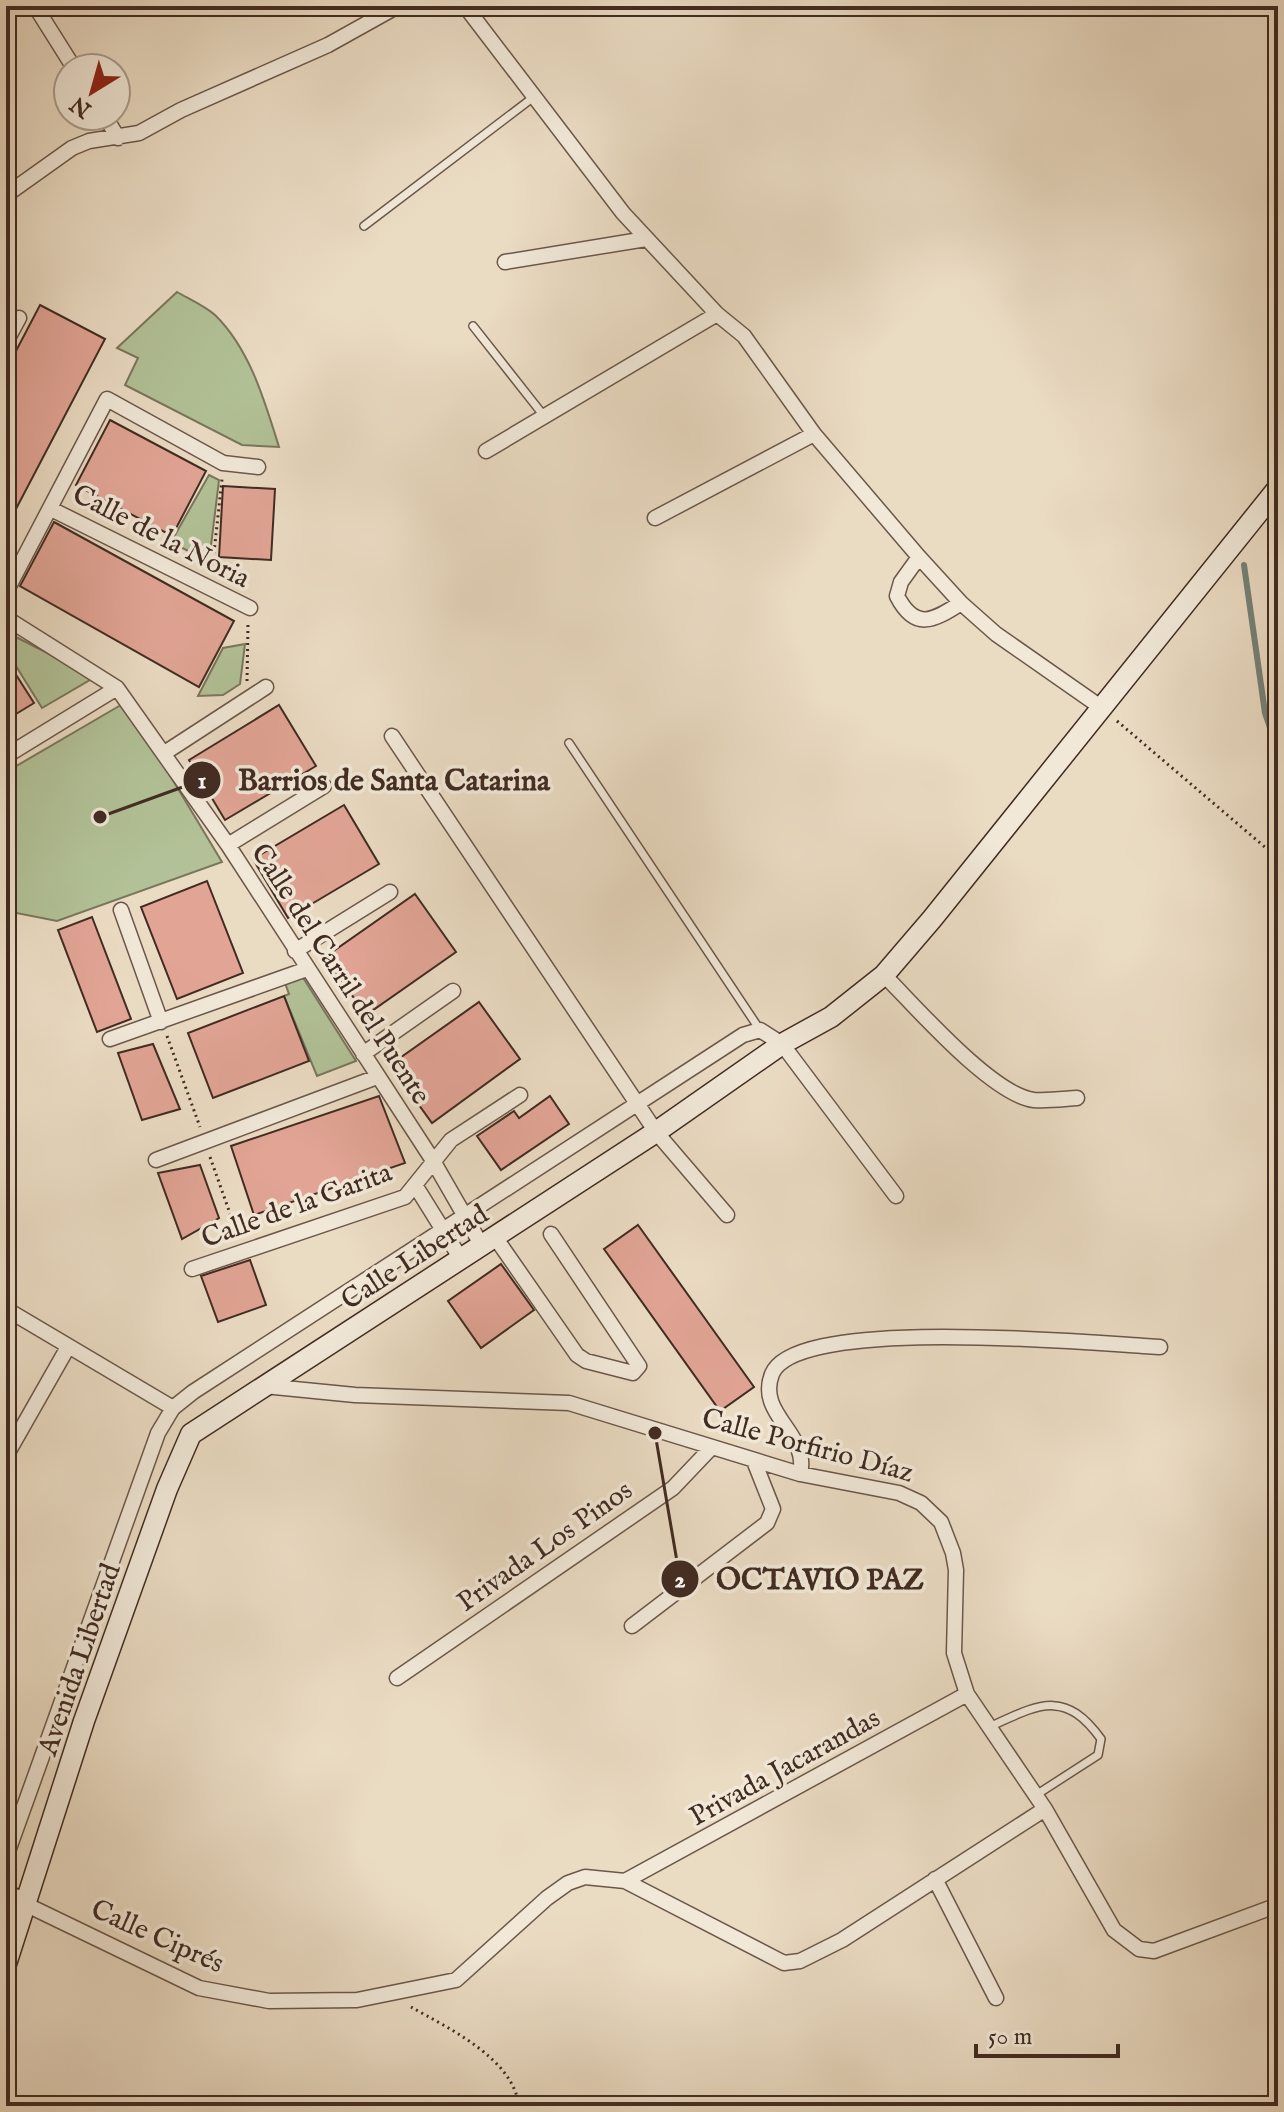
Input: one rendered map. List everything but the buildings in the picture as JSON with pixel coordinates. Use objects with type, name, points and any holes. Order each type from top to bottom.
[{"type":"main road","name":"Calle Libertad","points":[[202,1425],[656,1132],[782,1044],[831,1017],[884,975],[1278,488]]},
{"type":"main road","name":"Avenida Libertad","points":[[6,1964],[84,1721],[167,1489],[184,1444],[202,1425]]},
{"type":"main road","name":"Calle Ciprés","points":[[6,1895],[27,1905]]},
{"type":"street","points":[[35,6],[64,52]]},
{"type":"street","points":[[6,195],[72,148],[89,141],[139,133],[181,110],[328,45],[398,6]]},
{"type":"street","points":[[465,6],[646,239],[717,314],[744,336],[814,434],[919,557],[961,603],[1018,651],[1102,708]]},
{"type":"street","points":[[114,132],[118,138]]},
{"type":"street","points":[[505,262],[646,239]]},
{"type":"street","points":[[486,451],[717,314]]},
{"type":"street","points":[[6,341],[19,318]]},
{"type":"street","points":[[6,592],[107,399],[223,463],[258,467]]},
{"type":"street","points":[[655,518],[814,434]]},
{"type":"street","name":"Calle de la Noria","points":[[51,509],[250,608]]},
{"type":"street","points":[[919,557],[901,582],[897,596],[905,611],[917,620],[937,619],[961,603]]},
{"type":"street","name":"Calle del Carril del Puente","points":[[6,618],[117,688],[166,752],[228,845],[467,1216],[577,1355],[586,1361],[633,1373],[639,1366],[551,1234]]},
{"type":"street","points":[[166,752],[266,687]]},
{"type":"street","points":[[6,756],[117,688]]},
{"type":"street","points":[[392,736],[656,1132],[727,1215]]},
{"type":"street","points":[[228,845],[324,786]]},
{"type":"street","points":[[295,951],[390,892]]},
{"type":"street","points":[[121,910],[161,1022]]},
{"type":"street","points":[[110,1039],[307,969]]},
{"type":"street","points":[[884,975],[987,1077],[1032,1100],[1077,1098]]},
{"type":"street","points":[[363,1054],[453,991]]},
{"type":"street","points":[[6,1857],[158,1433],[173,1408],[193,1392],[444,1232],[743,1035],[760,1030],[782,1044],[896,1196]]},
{"type":"street","points":[[156,1160],[377,1077]]},
{"type":"street","points":[[461,1259],[415,1185],[432,1159],[451,1140],[520,1095]]},
{"type":"street","name":"Calle de la Garita","points":[[192,1269],[391,1203],[405,1197],[415,1185]]},
{"type":"street","points":[[6,1309],[173,1408]]},
{"type":"street","points":[[800,1474],[803,1460],[801,1449],[776,1414],[769,1387],[779,1363],[799,1351],[840,1343],[952,1335],[1160,1347]]},
{"type":"street","points":[[6,1456],[68,1347]]},
{"type":"street","name":"Calle Porfirio Díaz","points":[[264,1386],[355,1395],[569,1403],[754,1461],[800,1474],[899,1493],[921,1503],[941,1522],[956,1570],[954,1653],[967,1694],[1045,1809],[1114,1930],[1139,1949],[1154,1951],[1278,1905]]},
{"type":"street","name":"Privada Los Pinos","points":[[397,1678],[673,1488],[712,1447]]},
{"type":"street","points":[[632,1626],[767,1523],[773,1509],[754,1461]]},
{"type":"street","name":"Privada Jacarandas","points":[[625,1881],[967,1694]]},
{"type":"street","name":"Calle Ciprés","points":[[27,1905],[199,1988],[233,1997],[326,2003],[389,1995],[456,1980],[568,1883],[585,1877],[625,1881],[664,1898],[771,1959],[784,1963],[800,1961],[842,1940],[1045,1809]]},
{"type":"street","points":[[935,1879],[996,1998]]},
{"type":"lane","points":[[364,226],[536,95]]},
{"type":"lane","points":[[473,326],[544,416]]},
{"type":"lane","points":[[569,743],[760,1030]]},
{"type":"lane","points":[[989,1727],[1038,1706],[1061,1704],[1088,1720],[1101,1739],[1098,1755],[1036,1795]]},
{"type":"path","points":[[210,587],[223,463]]},
{"type":"path","points":[[247,700],[250,608]]},
{"type":"path","points":[[1102,708],[1266,848]]},
{"type":"path","points":[[161,1022],[242,1251]]},
{"type":"path","points":[[389,1995],[473,2041],[516,2092],[519,2106]]},
{"type":"green space","points":[[177,292],[215,315],[238,344],[255,377],[279,447],[242,445],[125,385],[138,358],[117,348]]},
{"type":"green space","points":[[209,475],[219,480],[209,562],[171,542]]},
{"type":"green space","points":[[6,632],[95,677],[42,708],[6,650]]},
{"type":"green space","points":[[245,644],[240,684],[223,695],[198,696],[223,648]]},
{"type":"green space","points":[[126,702],[222,862],[57,921],[6,911],[6,772]]},
{"type":"green space","points":[[302,976],[356,1061],[317,1076],[284,996],[289,994],[285,983]]},
{"type":"waterway","points":[[1244,565],[1265,713],[1278,751]]},
{"type":"place","name":"Barrios de Santa Catarina","points":[[100,817]]},
{"type":"place","name":"OCTAVIO PAZ","points":[[655,1433]]}]
